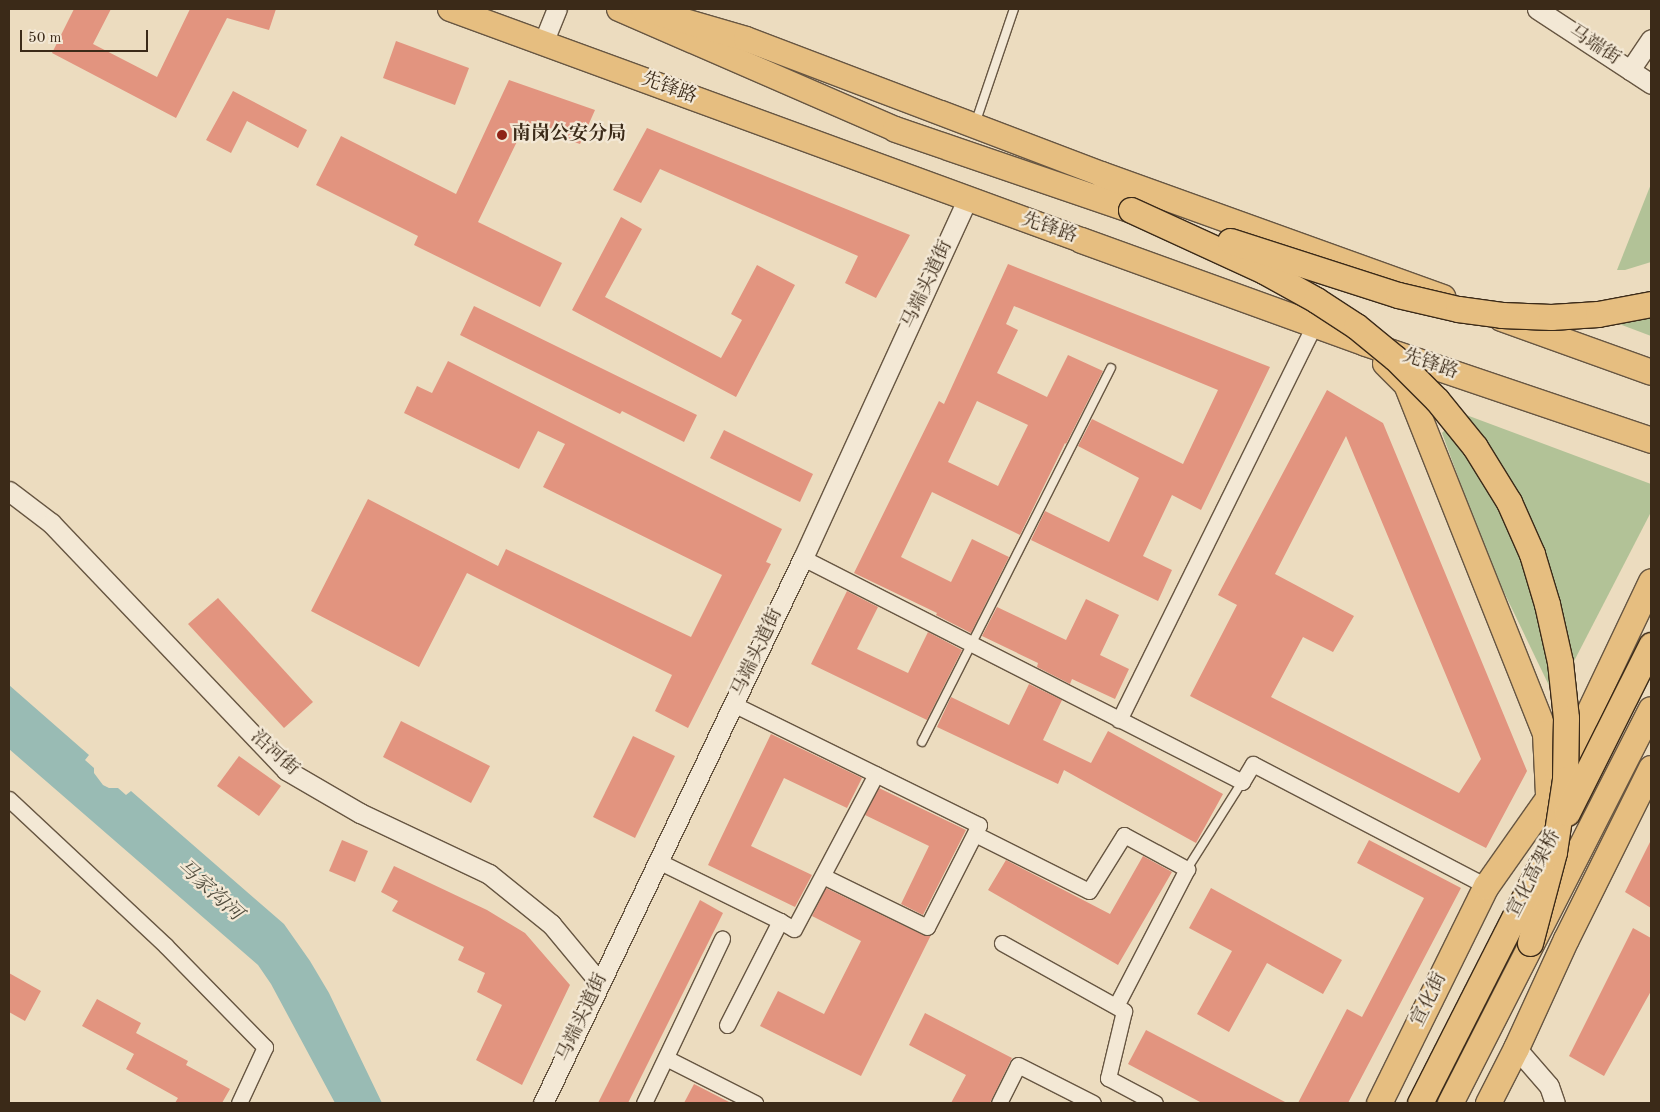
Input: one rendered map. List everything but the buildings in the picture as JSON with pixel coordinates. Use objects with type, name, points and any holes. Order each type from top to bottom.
[{"type":"highway","points":[[895,129],[1130,210],[1398,295],[1458,310],[1502,315],[1551,317],[1598,314],[1651,304]]},
{"type":"highway","points":[[1101,174],[1651,372]]},
{"type":"highway","points":[[1130,210],[1264,271],[1316,300],[1356,326],[1395,358],[1437,400],[1475,448],[1508,502],[1532,554],[1547,604],[1560,662],[1566,718],[1565,779],[1554,852],[1530,943]]},
{"type":"highway","name":"先锋路","points":[[1081,240],[1365,343],[1651,440]]},
{"type":"highway","points":[[1365,343],[1406,384],[1545,733],[1548,798]]},
{"type":"highway","name":"宣化街","points":[[1379,1103],[1483,891],[1548,798],[1651,581]]},
{"type":"highway","name":"宣化高架桥","points":[[1420,1103],[1651,646]]},
{"type":"highway","name":"宣化高架桥","points":[[1450,1103],[1651,708]]},
{"type":"highway","points":[[1492,1101],[1566,939],[1651,768]]},
{"type":"main road","name":"先锋路","points":[[450,9],[967,200],[1081,240]]},
{"type":"main road","points":[[619,9],[895,129]]},
{"type":"main road","points":[[643,9],[746,39],[1101,174]]},
{"type":"street","points":[[543,43],[557,9]]},
{"type":"street","name":"马端街","points":[[1537,9],[1651,84]]},
{"type":"street","points":[[1630,70],[1651,39]]},
{"type":"street","name":"马端头道街","points":[[543,1103],[803,558],[967,200]]},
{"type":"street","points":[[1119,720],[1314,325]]},
{"type":"street","name":"沿河街","points":[[9,491],[51,523],[286,770],[360,813],[489,874],[551,924],[600,983]]},
{"type":"street","points":[[803,558],[1242,782],[1253,764],[1483,891]]},
{"type":"street","points":[[733,704],[979,825],[927,927],[823,876]]},
{"type":"street","points":[[658,862],[794,929],[876,774]]},
{"type":"street","points":[[9,799],[165,945],[265,1047],[239,1103]]},
{"type":"street","points":[[975,834],[1089,891],[1124,835],[1187,869],[1116,1006]]},
{"type":"street","points":[[727,1025],[780,922]]},
{"type":"street","points":[[644,1103],[722,939]]},
{"type":"street","points":[[1002,944],[1124,1010],[1108,1078],[1155,1103]]},
{"type":"street","points":[[1516,1048],[1548,1086],[1555,1103]]},
{"type":"street","points":[[666,1058],[755,1103]]},
{"type":"street","points":[[999,1103],[1018,1065],[1093,1103]]},
{"type":"lane","points":[[974,126],[1014,9]]},
{"type":"lane","points":[[922,742],[1111,368]]},
{"type":"lane","points":[[1187,869],[1242,782]]},
{"type":"green space","points":[[1651,184],[1651,262],[1625,270],[1617,270]]},
{"type":"green space","points":[[1651,309],[1651,336],[1606,319]]},
{"type":"green space","points":[[1461,413],[1651,484],[1651,512],[1555,698],[1488,559],[1442,433]]},
{"type":"water","name":"马家沟河","points":[[9,685],[89,755],[85,760],[94,768],[94,773],[103,785],[109,788],[118,788],[126,795],[131,791],[284,924],[310,961],[329,993],[382,1103],[335,1103],[271,984],[258,965],[9,749]]},
{"type":"place","name":"南岗公安分局","points":[[502,135]]}]
